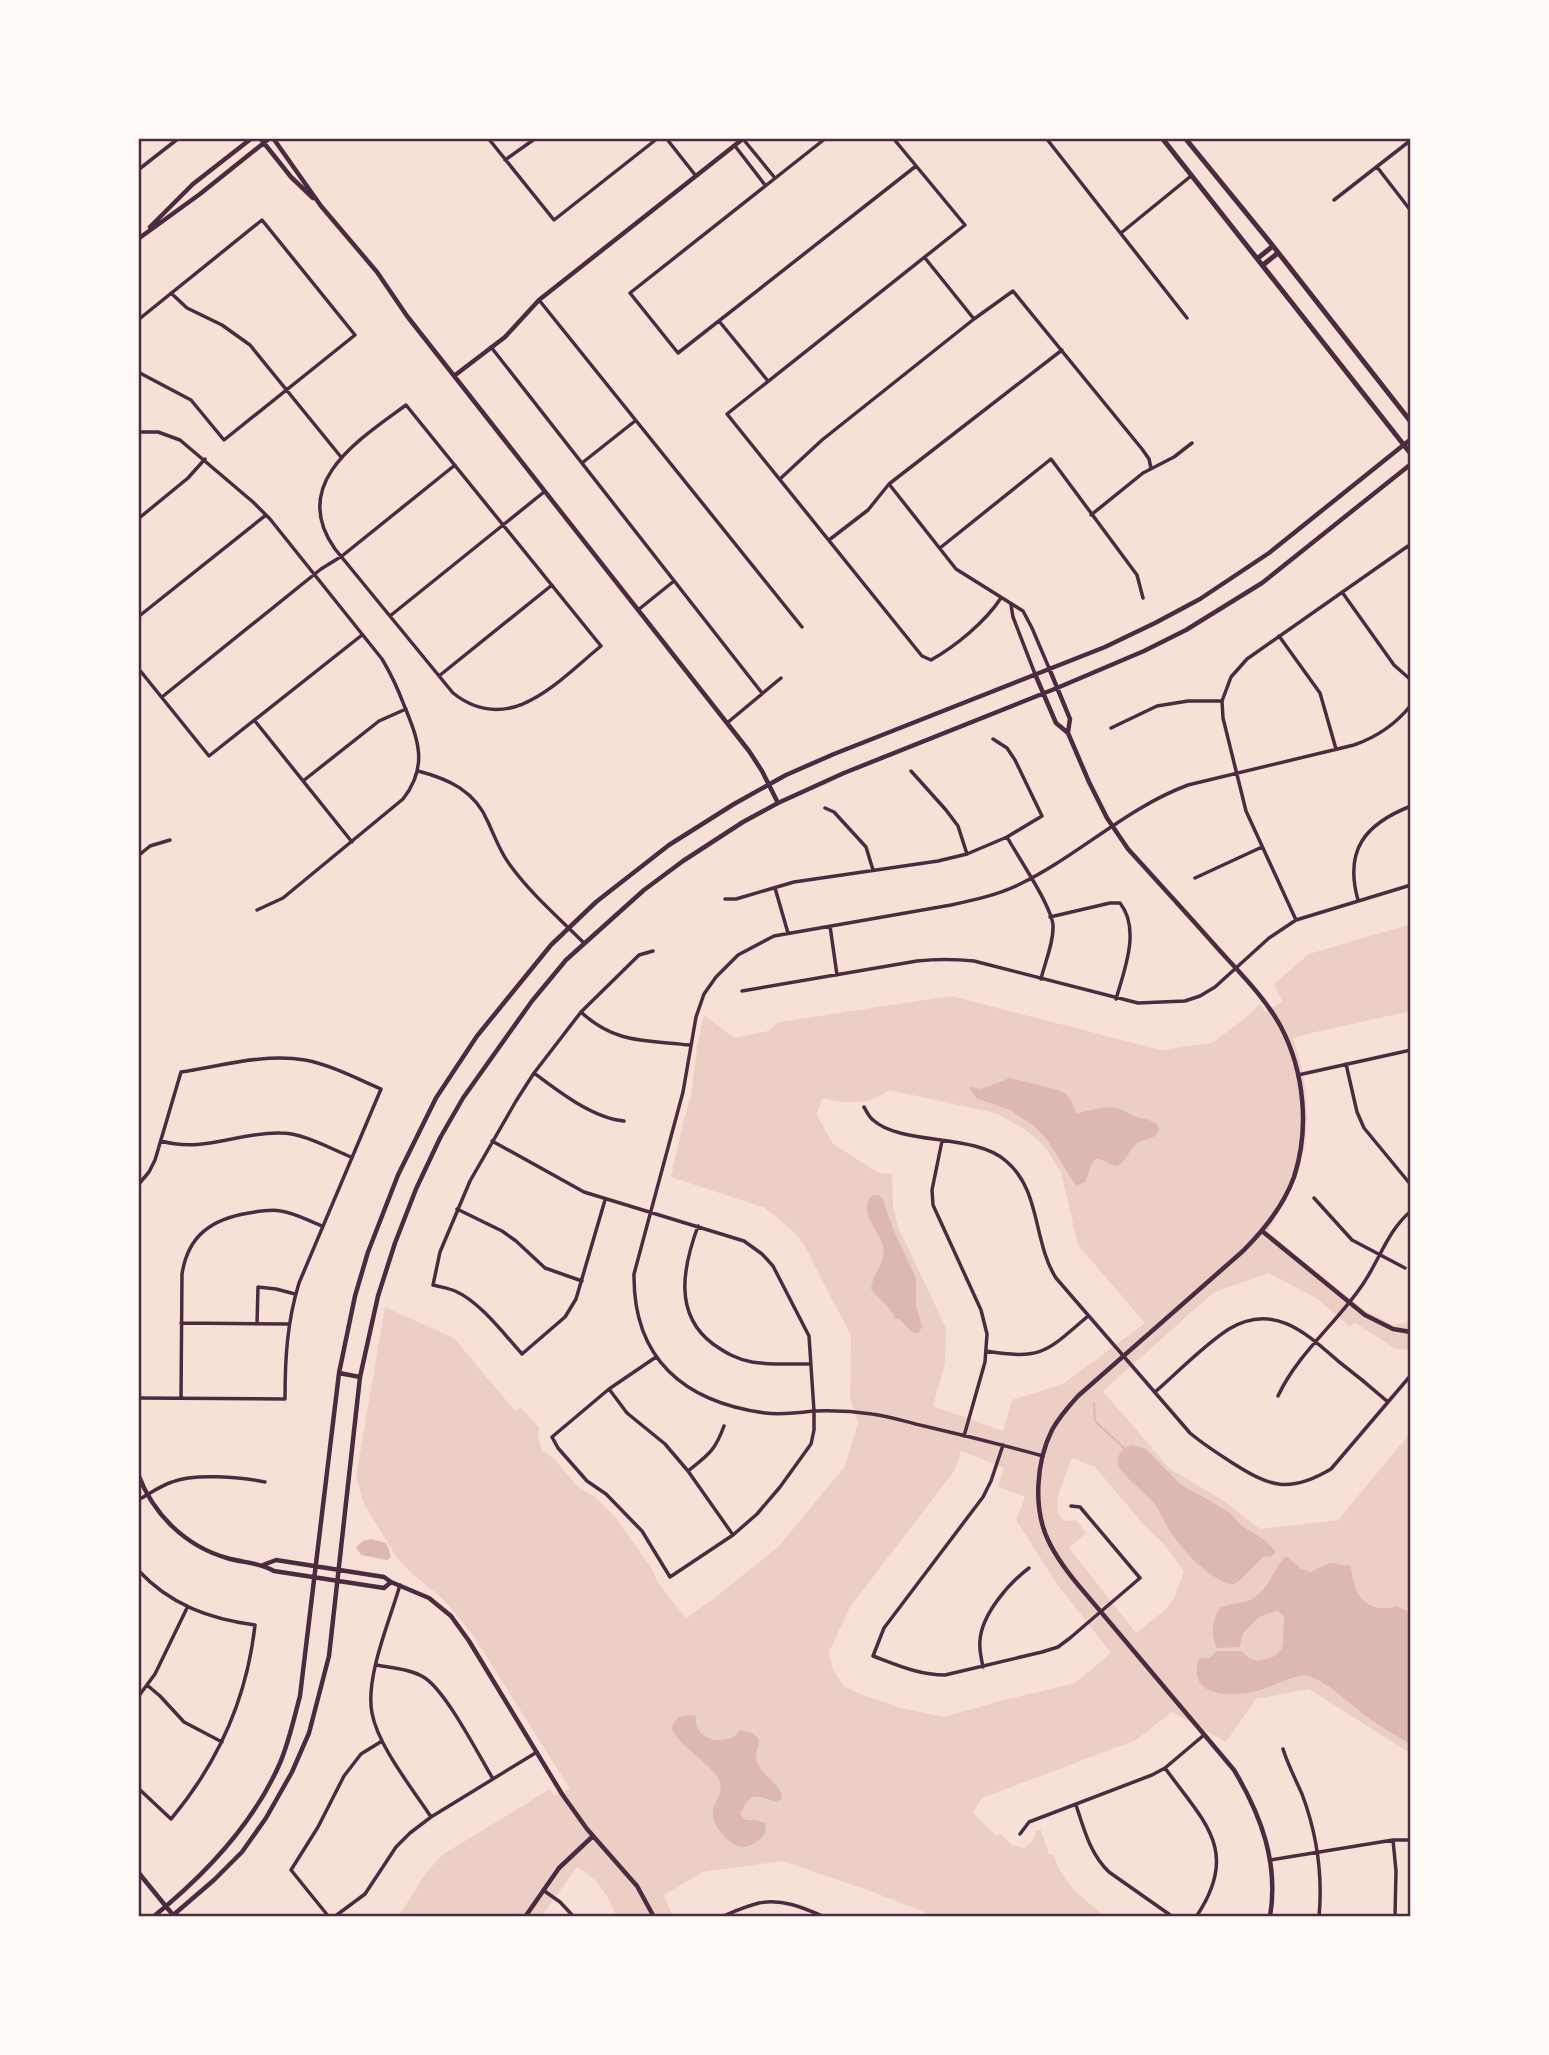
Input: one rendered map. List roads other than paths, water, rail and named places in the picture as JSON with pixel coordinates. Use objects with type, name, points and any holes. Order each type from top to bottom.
[{"type":"main road","points":[[1162,138],[1411,454]]},
{"type":"main road","points":[[1185,138],[1411,422]]},
{"type":"main road","points":[[1258,258],[1273,246]]},
{"type":"main road","points":[[1263,265],[1278,253]]},
{"type":"street","points":[[138,170],[179,138]]},
{"type":"street","points":[[138,238],[193,184],[252,138]]},
{"type":"street","points":[[138,238],[200,194],[262,141],[272,138],[321,206],[377,272],[395,300],[544,492],[749,751],[778,803]]},
{"type":"street","points":[[488,138],[554,220],[658,138]]},
{"type":"street","points":[[505,160],[536,138]]},
{"type":"street","points":[[666,138],[696,176]]},
{"type":"street","points":[[826,138],[630,293],[678,354],[916,166]]},
{"type":"street","points":[[893,138],[965,225],[727,414],[922,656],[931,660],[942,654],[991,614],[1001,598]]},
{"type":"street","points":[[1046,138],[1187,318]]},
{"type":"street","points":[[454,376],[510,332],[539,300],[744,139],[775,178]]},
{"type":"street","points":[[1334,200],[1411,140]]},
{"type":"street","points":[[262,141],[291,177],[321,206]]},
{"type":"street","points":[[735,146],[765,185]]},
{"type":"street","points":[[1377,167],[1411,211]]},
{"type":"street","points":[[1121,233],[1191,176]]},
{"type":"street","points":[[138,320],[262,220],[355,335],[224,440],[191,400],[138,372]]},
{"type":"street","points":[[925,258],[974,319]]},
{"type":"street","points":[[780,478],[822,440],[1013,291],[1142,449],[1151,468]]},
{"type":"street","points":[[171,293],[187,308],[222,325],[256,351],[341,457]]},
{"type":"street","points":[[539,300],[803,626]]},
{"type":"street","points":[[719,321],[768,382]]},
{"type":"street","points":[[491,347],[762,693]]},
{"type":"street","points":[[829,540],[868,509],[889,484],[1062,350]]},
{"type":"street","points":[[406,405],[601,646],[541,695],[512,708],[493,710],[469,703],[453,693],[342,556],[323,525],[320,505],[322,492],[329,473],[341,457],[406,405]]},
{"type":"street","points":[[582,463],[635,421]]},
{"type":"street","points":[[138,432],[158,432],[175,437],[266,515],[390,672],[418,745],[418,771],[414,783],[403,799],[283,898],[257,910]]},
{"type":"street","points":[[153,1917],[227,1847],[260,1801],[279,1763],[300,1696],[338,1373],[368,1252],[409,1151],[436,1098],[477,1036],[551,945],[596,902],[669,845],[769,785],[824,758],[1105,647],[1216,589],[1269,553],[1411,439]]},
{"type":"street","points":[[1091,515],[1151,468],[1174,457],[1192,443]]},
{"type":"street","points":[[940,548],[1051,459],[1137,575],[1143,598]]},
{"type":"street","points":[[138,519],[188,478],[205,460]]},
{"type":"street","points":[[138,1872],[172,1916],[242,1852],[266,1818],[292,1772],[309,1733],[328,1656],[360,1377],[378,1296],[395,1244],[416,1189],[463,1098],[502,1040],[566,960],[644,890],[743,822],[844,772],[1144,651],[1225,607],[1262,583],[1411,464]]},
{"type":"street","points":[[162,697],[455,465]]},
{"type":"street","points":[[889,484],[956,569],[1011,606],[1023,611],[1070,719],[1068,733]]},
{"type":"street","points":[[390,616],[544,492]]},
{"type":"street","points":[[138,617],[266,515]]},
{"type":"street","points":[[1296,920],[1246,811],[1223,718],[1222,701],[1231,677],[1247,659],[1409,548]]},
{"type":"street","points":[[638,610],[674,581]]},
{"type":"street","points":[[438,676],[552,585]]},
{"type":"street","points":[[1342,592],[1394,664],[1411,680]]},
{"type":"street","points":[[1011,606],[1056,723],[1068,733],[1088,782],[1112,826],[1128,849],[1254,989],[1279,1024],[1298,1075],[1302,1096],[1302,1130],[1294,1177],[1281,1203],[1262,1231],[1243,1251],[1078,1396],[1052,1431],[1040,1470],[1040,1512],[1047,1539],[1072,1578],[1234,1770],[1248,1794],[1267,1841],[1272,1885],[1270,1917]]},
{"type":"street","points":[[138,668],[209,756],[362,635]]},
{"type":"street","points":[[1279,636],[1320,693],[1336,749]]},
{"type":"street","points":[[727,723],[781,678]]},
{"type":"street","points":[[1111,728],[1157,706],[1188,701],[1222,701]]},
{"type":"street","points":[[1043,1456],[877,1415],[840,1410],[765,1413],[708,1398],[682,1384],[656,1357],[642,1330],[634,1293],[634,1274],[683,1092],[696,1017],[704,994],[716,977],[738,956],[774,936],[979,899],[1005,891],[1030,879],[1145,804],[1169,792],[1373,738],[1392,725],[1411,705]]},
{"type":"street","points":[[303,781],[379,721],[406,709]]},
{"type":"street","points":[[255,721],[352,842]]},
{"type":"street","points":[[724,899],[736,899],[794,882],[967,854],[1007,838],[1042,816],[1015,760],[1007,748],[993,739]]},
{"type":"street","points":[[418,771],[447,780],[472,797],[485,814],[506,860],[584,943]]},
{"type":"street","points":[[911,771],[958,826],[967,854]]},
{"type":"street","points":[[1358,900],[1353,873],[1355,856],[1363,840],[1385,817],[1411,806]]},
{"type":"street","points":[[825,808],[834,813],[866,848],[873,870]]},
{"type":"street","points":[[1007,838],[1048,908],[1053,924],[1041,979]]},
{"type":"street","points":[[138,856],[150,846],[170,840]]},
{"type":"street","points":[[1195,878],[1262,847]]},
{"type":"street","points":[[742,991],[927,960],[957,959],[974,961],[1116,999],[1152,1004],[1185,1001],[1215,987],[1269,938],[1296,920],[1411,885]]},
{"type":"street","points":[[775,888],[788,933]]},
{"type":"street","points":[[1050,916],[1110,903],[1124,906],[1129,928],[1129,948],[1116,999]]},
{"type":"street","points":[[830,926],[837,975]]},
{"type":"street","points":[[604,1200],[576,1299],[565,1317],[522,1354],[468,1299],[457,1292],[433,1286],[440,1252],[457,1209],[483,1155],[534,1073],[581,1012],[639,955],[653,951]]},
{"type":"street","points":[[581,1012],[594,1024],[616,1036],[690,1045]]},
{"type":"street","points":[[1298,1075],[1411,1050]]},
{"type":"street","points":[[138,1185],[152,1167],[181,1072],[265,1059],[290,1058],[328,1066],[381,1089],[296,1294],[286,1351],[285,1399],[138,1398]]},
{"type":"street","points":[[1346,1064],[1357,1112],[1364,1128],[1411,1185]]},
{"type":"street","points":[[534,1073],[556,1090],[610,1120],[624,1121]]},
{"type":"street","points":[[864,1107],[871,1119],[882,1126],[995,1153],[1006,1160],[1026,1185],[1048,1265],[1056,1278],[1190,1433],[1255,1477],[1272,1484],[1287,1485],[1319,1477],[1331,1469],[1411,1375]]},
{"type":"street","points":[[161,1141],[194,1146],[287,1133],[351,1157]]},
{"type":"street","points":[[942,1140],[932,1190],[933,1205],[981,1310],[987,1334],[985,1362],[964,1436]]},
{"type":"street","points":[[492,1141],[584,1192],[604,1200],[744,1241],[773,1266],[809,1336],[814,1411],[811,1444],[757,1514],[733,1535],[670,1577],[642,1531],[606,1494],[587,1481],[558,1448],[552,1437],[609,1389],[656,1357]]},
{"type":"street","points":[[1314,1198],[1352,1240],[1405,1268]]},
{"type":"street","points":[[457,1209],[502,1231],[545,1268],[582,1281]]},
{"type":"street","points":[[181,1398],[183,1267],[192,1244],[205,1230],[226,1218],[265,1210],[284,1212],[322,1226]]},
{"type":"street","points":[[1278,1396],[1293,1369],[1363,1285],[1392,1231],[1411,1211]]},
{"type":"street","points":[[698,1226],[684,1278],[688,1310],[702,1335],[727,1355],[750,1362],[811,1364]]},
{"type":"street","points":[[1262,1231],[1365,1315],[1393,1329],[1411,1332]]},
{"type":"street","points":[[257,1324],[258,1287],[296,1294]]},
{"type":"street","points":[[986,1351],[1023,1356],[1038,1353],[1054,1345],[1088,1315]]},
{"type":"street","points":[[1155,1392],[1223,1333],[1248,1321],[1267,1319],[1283,1322],[1300,1330],[1388,1402]]},
{"type":"street","points":[[181,1323],[289,1324]]},
{"type":"street","points":[[338,1373],[360,1377]]},
{"type":"street","points":[[609,1389],[627,1413],[665,1444],[688,1471],[733,1535]]},
{"type":"street","points":[[688,1471],[717,1446],[724,1426]]},
{"type":"street","points":[[1003,1445],[983,1497],[884,1628],[873,1656],[916,1672],[945,1675],[1058,1647],[1140,1578],[1080,1507],[1071,1506]]},
{"type":"street","points":[[138,1474],[147,1495],[164,1518],[193,1543],[219,1556],[263,1565],[274,1571],[384,1588],[391,1582]]},
{"type":"street","points":[[138,1500],[173,1481],[190,1478],[249,1478],[265,1482]]},
{"type":"street","points":[[263,1565],[276,1560],[384,1577],[429,1598],[451,1616],[569,1803],[593,1836],[638,1886],[654,1917]]},
{"type":"street","points":[[983,1667],[980,1639],[984,1622],[1015,1578],[1029,1568]]},
{"type":"street","points":[[138,1570],[163,1593],[187,1608],[216,1619],[255,1625],[247,1675],[234,1716],[203,1777],[170,1819],[138,1788]]},
{"type":"street","points":[[400,1585],[376,1665],[372,1684],[372,1712],[382,1741],[431,1817]]},
{"type":"street","points":[[138,1697],[187,1608]]},
{"type":"street","points":[[376,1665],[404,1670],[424,1678],[441,1694],[494,1779]]},
{"type":"street","points":[[147,1685],[184,1722],[222,1742]]},
{"type":"street","points":[[1020,1834],[1029,1822],[1152,1775],[1165,1768],[1204,1735]]},
{"type":"street","points":[[329,1917],[291,1870],[318,1827],[344,1776],[361,1754],[382,1741]]},
{"type":"street","points":[[1283,1749],[1310,1820],[1318,1852],[1321,1892],[1319,1917]]},
{"type":"street","points":[[334,1917],[365,1894],[397,1847],[410,1833],[431,1817],[537,1752]]},
{"type":"street","points":[[1165,1768],[1206,1826],[1214,1842],[1217,1857],[1214,1886],[1196,1917]]},
{"type":"street","points":[[1076,1805],[1089,1844],[1100,1864],[1173,1917]]},
{"type":"street","points":[[525,1917],[559,1868],[593,1836]]},
{"type":"street","points":[[1270,1860],[1393,1840],[1411,1840]]},
{"type":"street","points":[[1393,1840],[1396,1871],[1395,1917]]},
{"type":"street","points":[[543,1890],[560,1902],[574,1917]]},
{"type":"street","points":[[721,1917],[760,1903],[780,1902],[797,1905],[825,1917]]},
{"type":"waterway","points":[[1094,1403],[1095,1421],[1124,1448]]}]
